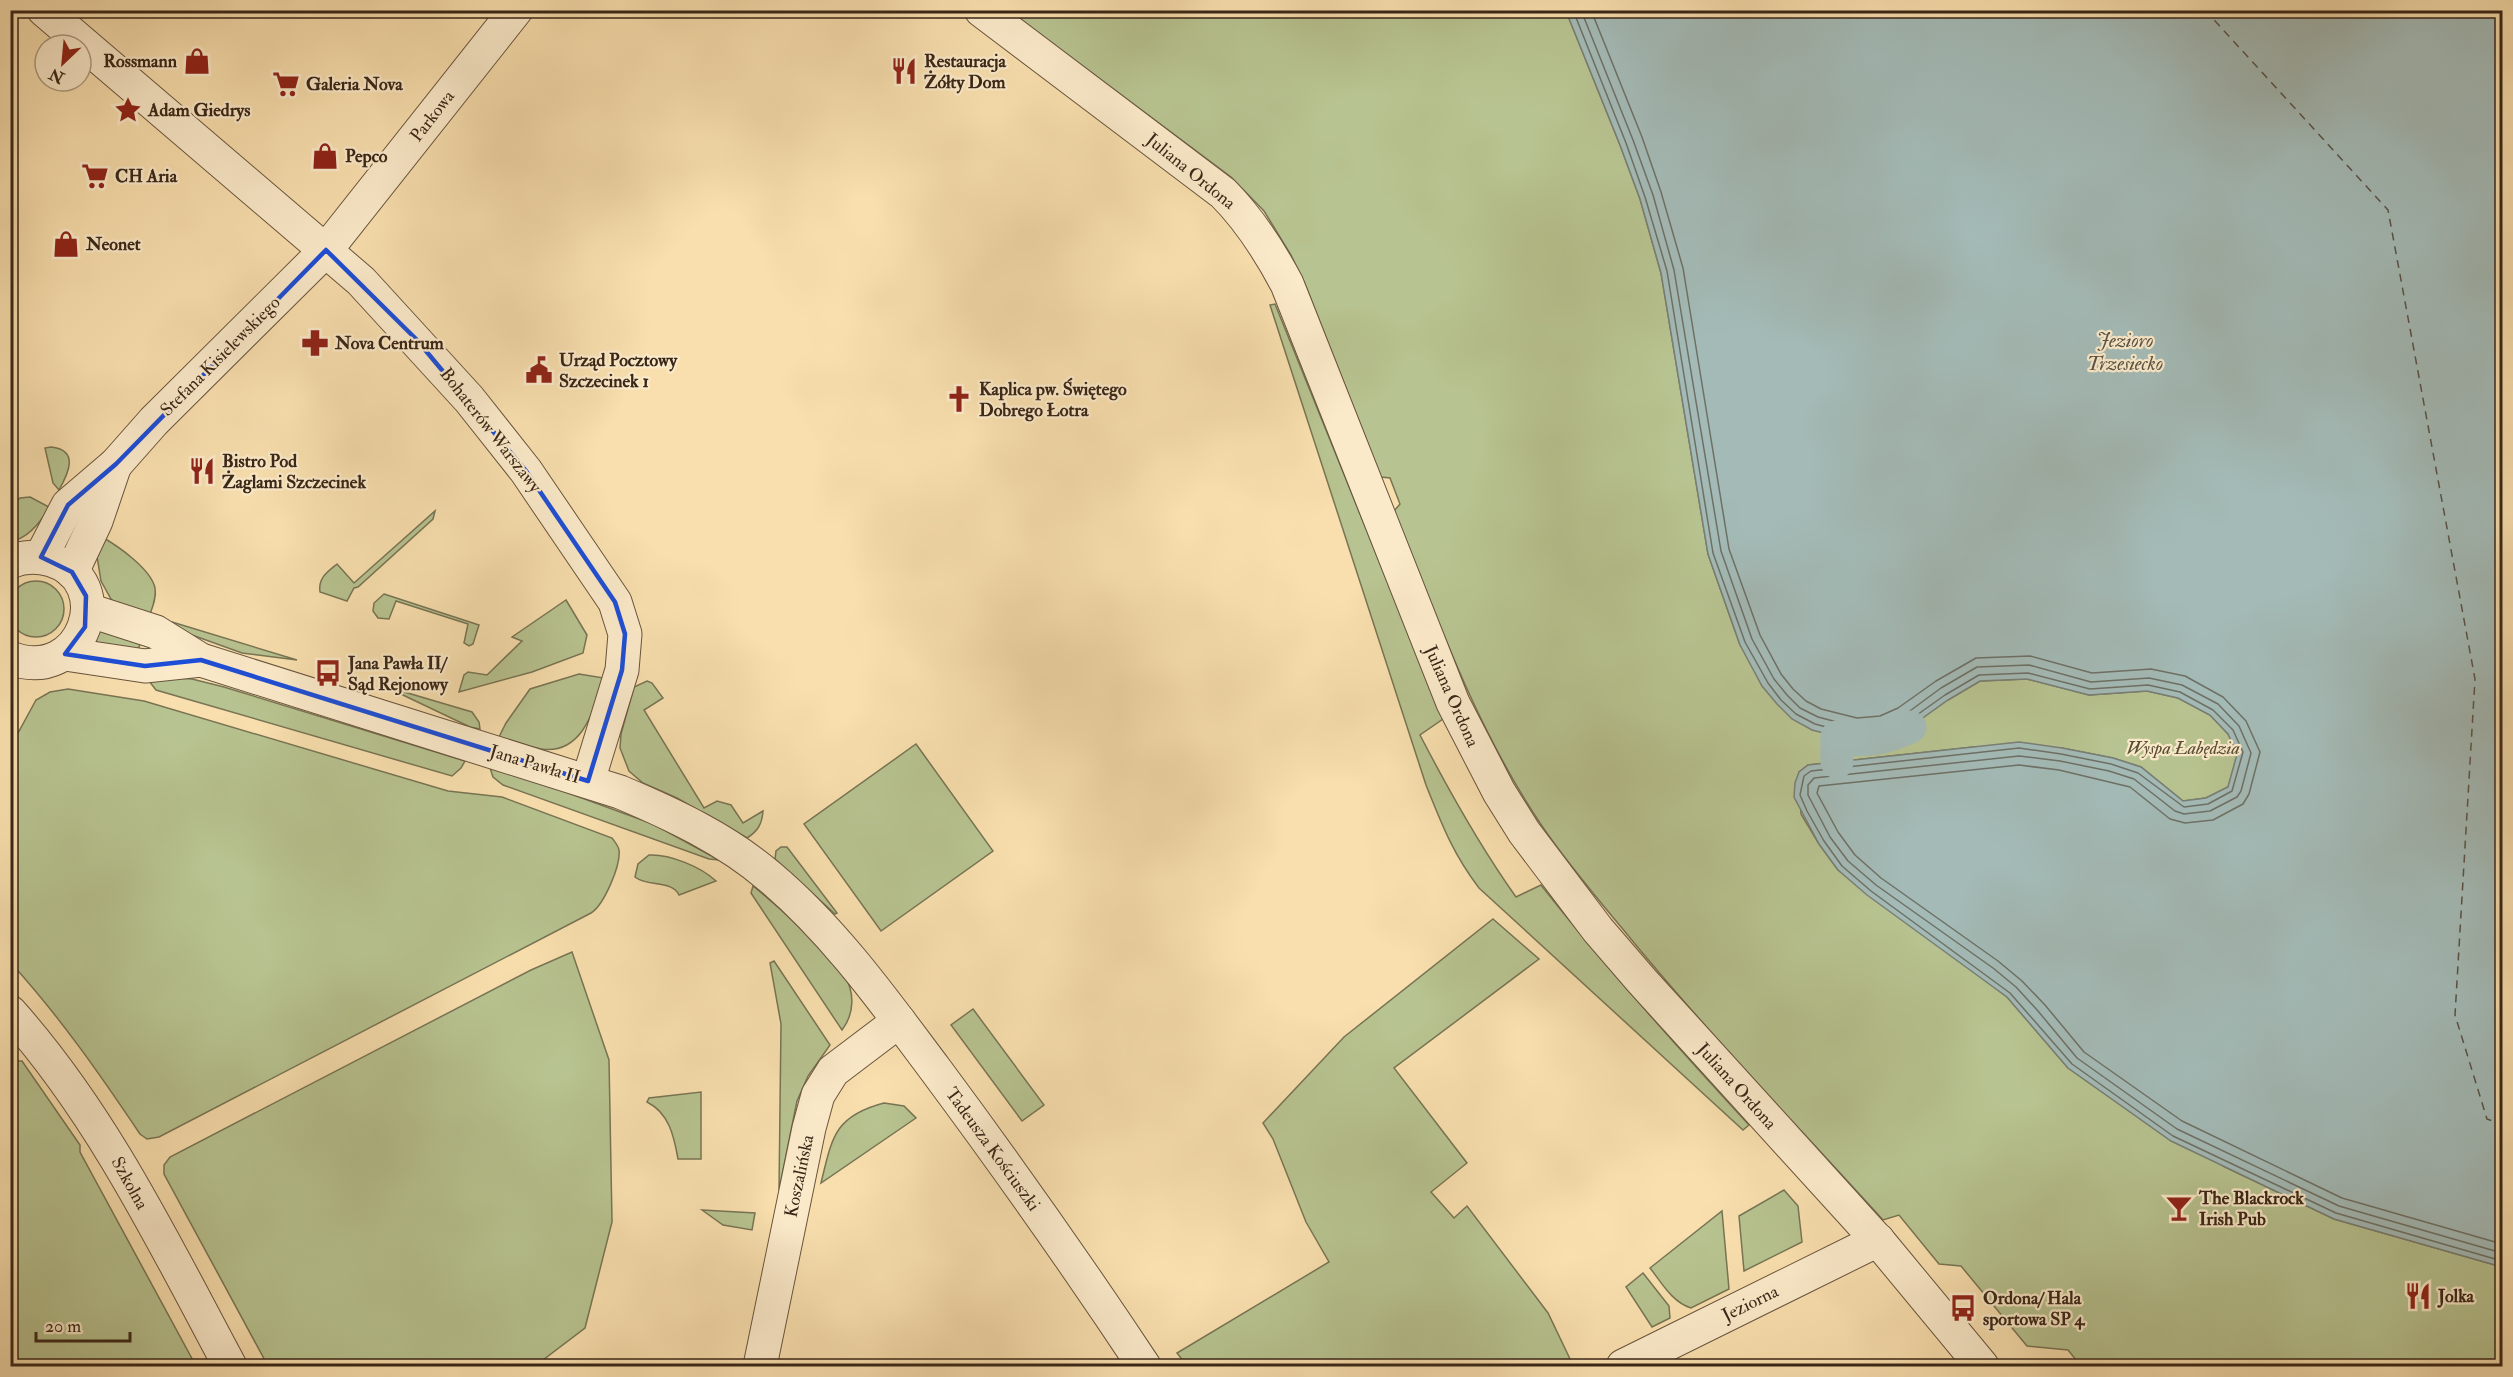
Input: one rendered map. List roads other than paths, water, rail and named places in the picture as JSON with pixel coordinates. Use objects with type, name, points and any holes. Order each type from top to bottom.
[{"type":"street","name":"Bohaterów Warszawy","points":[[44,10],[361,281],[397,317],[470,399],[526,471],[615,602],[626,634],[624,660],[618,688],[588,781]]},
{"type":"street","name":"Parkowa","points":[[326,250],[516,10]]},
{"type":"street","name":"Juliana Ordona","points":[[981,10],[1223,193],[1240,210],[1264,243],[1287,284],[1453,703],[1499,792],[1524,832],[1598,930],[1878,1240],[1982,1366]]},
{"type":"street","name":"Stefana Kisielewskiego","points":[[26,560],[68,505],[116,464],[154,421],[326,250]]},
{"type":"street","name":"Stefana Kisielewskiego","points":[[72,572],[96,521],[116,464]]},
{"type":"street","points":[[15,667],[52,661],[65,654],[81,634],[88,610],[86,596],[72,572],[57,562],[26,560]]},
{"type":"street","name":"Jana Pawła II","points":[[88,610],[156,632],[201,660],[588,781],[682,820],[734,851],[768,876],[833,937]]},
{"type":"street","name":"Jana Pawła II","points":[[65,654],[145,666],[201,660]]},
{"type":"street","name":"Tadeusza Kościuszki","points":[[833,937],[899,1021],[1015,1178],[1144,1366]]},
{"type":"street","name":"Szkolna","points":[[10,1012],[56,1069],[115,1156],[230,1366]]},
{"type":"street","name":"Koszalińska","points":[[760,1366],[806,1139],[818,1095],[833,1071],[899,1021]]},
{"type":"street","name":"Jeziorna","points":[[1623,1366],[1878,1240]]},
{"type":"water","name":"Jezioro Trzesiecko","points":[[1566,11],[2502,11],[2502,1267],[2334,1219],[2171,1141],[2068,1068],[2007,997],[1867,895],[1838,870],[1819,844],[1794,797],[1799,772],[1808,765],[2019,742],[2113,758],[2141,767],[2183,801],[2206,798],[2228,787],[2237,754],[2228,734],[2210,715],[2178,698],[2147,691],[2089,695],[2027,679],[1980,681],[1910,727],[1886,738],[1855,741],[1812,730],[1792,719],[1777,704],[1762,686],[1740,645],[1708,554],[1661,273],[1640,199]]},
{"type":"waterway","points":[[1837,762],[1837,737],[1857,740],[1875,739],[1910,727]]},
{"type":"place","name":"Rossmann","points":[[197,61]]},
{"type":"place","name":"Restauracja Żółty Dom","points":[[904,71]]},
{"type":"place","name":"Galeria Nova","points":[[286,84]]},
{"type":"place","name":"Adam Giedrys","points":[[128,110]]},
{"type":"place","name":"Pepco","points":[[325,156]]},
{"type":"place","name":"CH Aria","points":[[95,176]]},
{"type":"place","name":"Neonet","points":[[66,244]]},
{"type":"place","name":"Nova Centrum","points":[[315,343]]},
{"type":"place","name":"Urząd Pocztowy Szczecinek 1","points":[[539,370]]},
{"type":"place","name":"Kaplica pw. Świętego Dobrego Łotra","points":[[959,399]]},
{"type":"place","name":"Bistro Pod Żaglami Szczecinek","points":[[202,471]]},
{"type":"place","name":"Jana Pawła II/ Sąd Rejonowy","points":[[328,673]]},
{"type":"place","name":"The Blackrock Irish Pub","points":[[2179,1208]]},
{"type":"place","name":"Jolka","points":[[2418,1296]]},
{"type":"place","name":"Ordona/ Hala sportowa SP 4","points":[[1963,1308]]},
{"type":"park label","name":"Wyspa Łabędzia","points":[[2183,748]]}]
